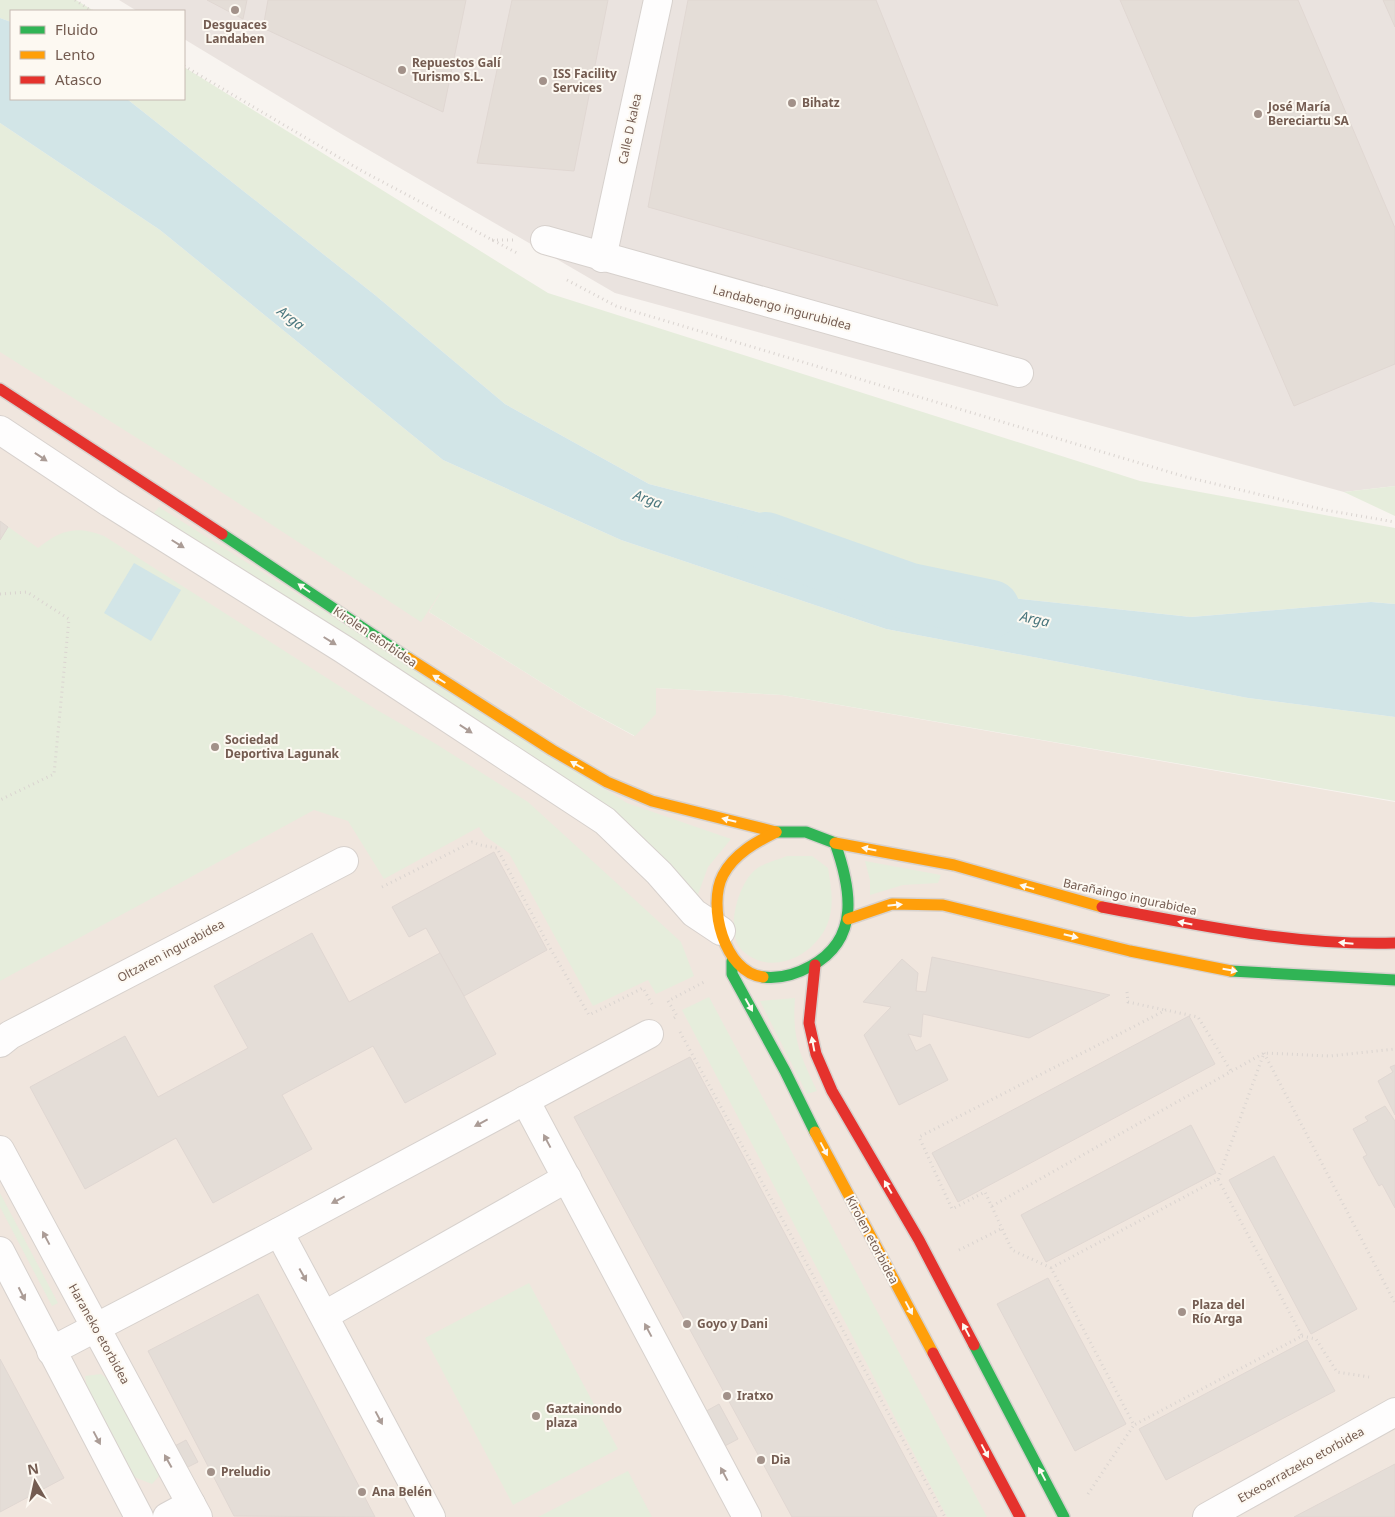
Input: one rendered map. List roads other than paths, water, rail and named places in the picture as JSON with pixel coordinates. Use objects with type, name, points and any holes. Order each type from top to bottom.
[{"type":"main road","name":"Kirolen etorbidea","points":[[0,389],[299,584],[369,634],[552,750],[607,782],[652,801],[776,832]]},
{"type":"main road","points":[[776,832],[806,832],[835,843],[848,878],[848,919],[837,944],[815,966],[788,977],[758,977],[732,961],[721,931],[717,909],[722,877],[747,846],[776,832]]},
{"type":"main road","name":"Barañaingo ingurabidea","points":[[835,843],[954,865],[1086,904],[1239,933],[1359,944],[1395,943]]},
{"type":"main road","points":[[848,919],[892,904],[943,905],[1130,951],[1243,972],[1360,980],[1395,980]]},
{"type":"main road","name":"Kirolen etorbidea","points":[[732,961],[732,974],[1020,1517]]},
{"type":"main road","points":[[815,966],[809,1023],[816,1054],[832,1091],[919,1240],[1064,1517]]},
{"type":"street","name":"Calle D kalea","points":[[602,258],[658,0]]},
{"type":"street","name":"Landabengo ingurubidea","points":[[545,240],[602,258],[1019,373]]},
{"type":"street","points":[[0,430],[110,503],[343,649],[605,821],[659,873],[694,914],[721,931]]},
{"type":"street","name":"Oltzaren ingurabidea","points":[[0,1043],[10,1035],[344,860]]},
{"type":"street","points":[[50,1351],[279,1232],[525,1100],[657,1021]]},
{"type":"street","points":[[525,1100],[747,1517]]},
{"type":"street","name":"Haraneko etorbidea","points":[[0,1150],[94,1328],[195,1511]]},
{"type":"street","points":[[325,1315],[567,1178]]},
{"type":"street","points":[[279,1232],[325,1315],[431,1517]]},
{"type":"street","points":[[0,1251],[50,1351],[139,1517]]},
{"type":"street","name":"Etxeoarratzeko etorbidea","points":[[1207,1517],[1395,1412]]},
{"type":"street","points":[[167,1517],[195,1511]]},
{"type":"water","points":[[0,18],[10,22],[10,100],[128,100],[375,295],[505,404],[649,484],[777,517],[871,591],[1002,597],[1191,617],[1371,602],[1395,604],[1395,717],[1248,698],[886,629],[621,540],[443,460],[160,230],[0,123]]},
{"type":"water","points":[[134,563],[181,590],[151,641],[104,613]]},
{"type":"waterway","name":"Arga","points":[[766,541],[910,592],[991,609]]},
{"type":"place","name":"Desguaces Landaben","points":[[235,10]]},
{"type":"place","name":"Repuestos Galí Turismo S.L.","points":[[402,70]]},
{"type":"place","name":"ISS Facility Services","points":[[543,81]]},
{"type":"place","name":"Bihatz","points":[[792,103]]},
{"type":"place","name":"José María Bereciartu SA","points":[[1258,114]]},
{"type":"place","name":"Sociedad Deportiva Lagunak","points":[[215,747]]},
{"type":"place","name":"Plaza del Río Arga","points":[[1182,1312]]},
{"type":"place","name":"Goyo y Dani","points":[[687,1324]]},
{"type":"place","name":"Iratxo","points":[[727,1396]]},
{"type":"place","name":"Gaztainondo plaza","points":[[536,1416]]},
{"type":"place","name":"Dia","points":[[761,1460]]},
{"type":"place","name":"Preludio","points":[[211,1472]]},
{"type":"place","name":"Ana Belén","points":[[362,1492]]}]
